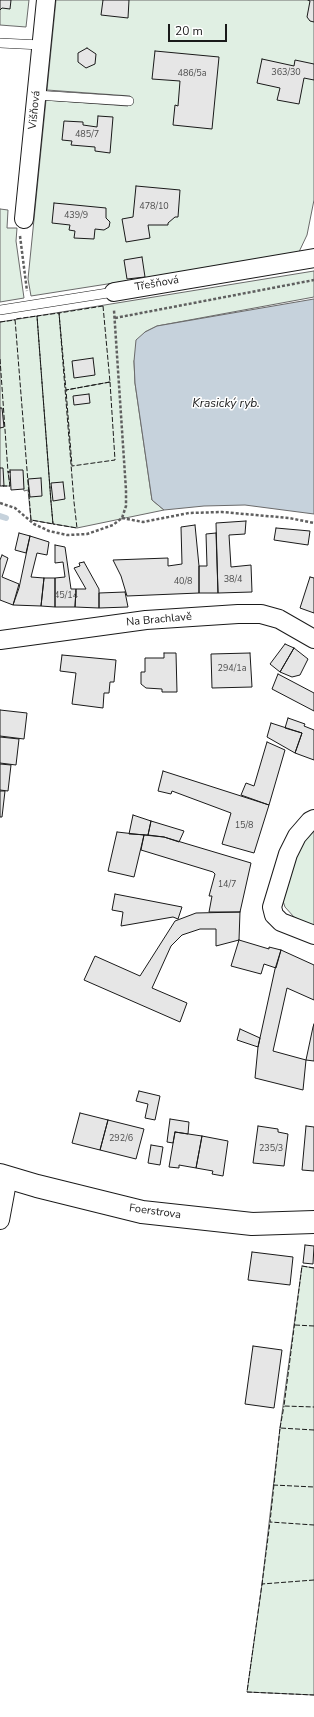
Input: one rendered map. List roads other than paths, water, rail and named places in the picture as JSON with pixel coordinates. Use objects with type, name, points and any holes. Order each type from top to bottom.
[{"type":"street","name":"Višňová","points":[[24,219],[46,0]]},
{"type":"street","name":"Třešňová","points":[[114,292],[314,258]]},
{"type":"street","name":"Na Brachlavě","points":[[0,640],[146,620],[238,614],[261,614],[279,619],[314,639]]},
{"type":"street","points":[[314,819],[310,821],[297,836],[288,854],[272,907],[274,916],[282,922],[314,935]]},
{"type":"street","points":[[0,1220],[4,1176]]},
{"type":"street","name":"Foerstrova","points":[[4,1176],[37,1186],[142,1212],[252,1224],[314,1222]]},
{"type":"lane","points":[[0,43],[41,45]]},
{"type":"lane","points":[[36,95],[129,101]]},
{"type":"lane","name":"Třešňová","points":[[0,310],[114,292]]},
{"type":"water","name":"Krasický ryb.","points":[[314,299],[314,514],[245,505],[204,506],[164,510],[152,500],[135,383],[134,361],[136,340],[145,332],[157,326]]},
{"type":"waterway","points":[[0,516],[6,518]]}]
